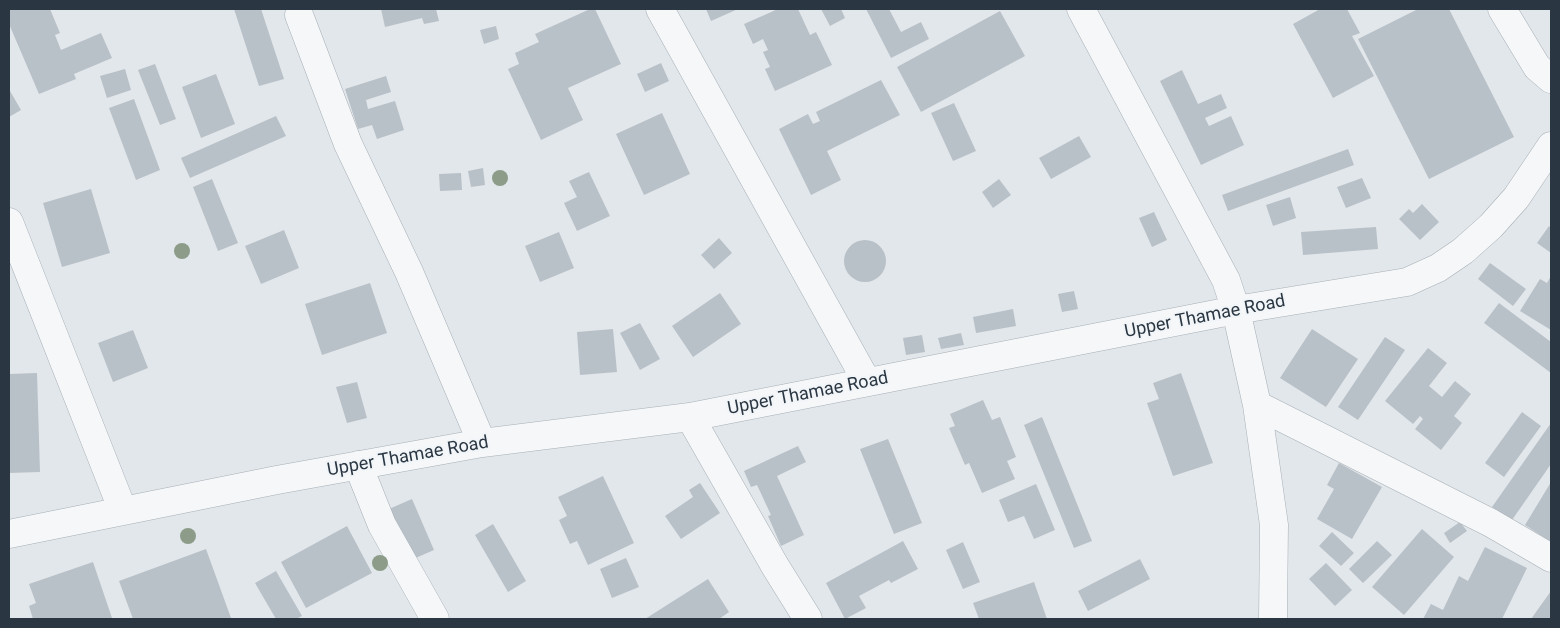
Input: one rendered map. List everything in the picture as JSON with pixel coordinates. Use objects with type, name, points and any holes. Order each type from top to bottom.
[{"type":"street","points":[[660,9],[867,382]]},
{"type":"street","points":[[1081,9],[1226,280],[1236,310],[1257,405],[1274,526],[1273,619]]},
{"type":"street","points":[[1502,9],[1538,66],[1551,79]]},
{"type":"street","points":[[298,15],[348,144],[409,272],[482,443]]},
{"type":"street","name":"Upper Thamae Road","points":[[9,534],[358,465],[482,443],[690,417],[1236,310],[1407,282],[1438,268],[1463,252],[1491,226],[1516,198],[1551,146]]},
{"type":"street","points":[[9,222],[123,511]]},
{"type":"street","points":[[1257,405],[1490,523],[1551,558]]},
{"type":"street","points":[[690,417],[775,566],[808,619]]},
{"type":"street","points":[[358,465],[382,526],[436,619]]},
{"type":"building","points":[[9,9],[50,9],[60,33],[55,35],[61,50],[101,33],[112,58],[74,74],[76,79],[39,94],[9,24]]},
{"type":"building","points":[[234,9],[261,9],[284,79],[259,86]]},
{"type":"building","points":[[381,9],[436,9],[439,21],[424,24],[422,18],[385,27]]},
{"type":"building","points":[[590,9],[595,9],[621,64],[568,88],[583,120],[541,140],[508,69],[519,64],[515,53],[539,42],[535,34]]},
{"type":"building","points":[[706,9],[738,9],[711,21]]},
{"type":"building","points":[[778,9],[798,9],[810,35],[816,32],[832,65],[775,91],[765,69],[770,67],[763,52],[768,50],[763,39],[753,44],[744,24]]},
{"type":"building","points":[[821,9],[841,9],[845,18],[830,26]]},
{"type":"building","points":[[866,9],[889,9],[901,32],[921,22],[929,39],[891,58]]},
{"type":"building","points":[[1320,9],[1347,9],[1360,33],[1352,36],[1374,76],[1333,98],[1293,24]]},
{"type":"building","points":[[1418,9],[1449,9],[1514,137],[1429,179],[1358,39]]},
{"type":"building","points":[[1000,11],[1025,56],[921,112],[897,67]]},
{"type":"building","points":[[496,26],[499,39],[484,44],[480,30]]},
{"type":"building","points":[[661,63],[669,81],[645,92],[637,74]]},
{"type":"building","points":[[155,64],[176,119],[160,125],[138,70]]},
{"type":"building","points":[[125,69],[131,90],[107,98],[100,76]]},
{"type":"building","points":[[1182,70],[1198,104],[1221,94],[1227,108],[1205,118],[1209,126],[1231,116],[1244,145],[1201,165],[1160,81]]},
{"type":"building","points":[[216,74],[235,124],[201,138],[182,87]]},
{"type":"building","points":[[386,76],[391,92],[366,100],[368,109],[395,101],[404,130],[377,139],[372,125],[358,129],[345,89]]},
{"type":"building","points":[[881,80],[900,115],[827,151],[841,180],[811,195],[779,129],[808,114],[813,124],[820,121],[816,112]]},
{"type":"building","points":[[9,91],[21,110],[9,117]]},
{"type":"building","points":[[134,99],[160,170],[136,180],[109,108]]},
{"type":"building","points":[[954,103],[976,151],[953,161],[931,113]]},
{"type":"building","points":[[662,113],[690,174],[644,195],[616,134]]},
{"type":"building","points":[[276,116],[286,136],[190,178],[181,158]]},
{"type":"building","points":[[1079,136],[1091,157],[1051,179],[1039,158]]},
{"type":"building","points":[[1348,149],[1354,165],[1228,211],[1222,195]]},
{"type":"building","points":[[483,168],[485,185],[471,187],[468,171]]},
{"type":"building","points":[[589,172],[610,216],[577,231],[564,203],[577,197],[569,181]]},
{"type":"building","points":[[461,173],[462,190],[440,191],[439,174]]},
{"type":"building","points":[[1362,178],[1371,198],[1346,208],[1337,187]]},
{"type":"building","points":[[212,179],[238,243],[218,251],[193,187]]},
{"type":"building","points":[[999,179],[1011,195],[993,208],[982,192]]},
{"type":"building","points":[[91,189],[110,253],[62,267],[43,203]]},
{"type":"building","points":[[1290,197],[1296,218],[1273,226],[1266,205]]},
{"type":"building","points":[[1422,204],[1439,222],[1420,240],[1399,219],[1409,209],[1413,213]]},
{"type":"building","points":[[1154,212],[1167,240],[1152,247],[1139,218]]},
{"type":"building","points":[[1549,226],[1551,228],[1551,253],[1537,243]]},
{"type":"building","points":[[1376,227],[1378,249],[1303,255],[1301,232]]},
{"type":"building","points":[[284,230],[299,268],[261,284],[245,246]]},
{"type":"building","points":[[559,232],[574,268],[540,282],[525,246]]},
{"type":"building","points":[[719,238],[732,253],[714,269],[701,255]]},
{"type":"building","points":[[861,240],[869,240],[880,246],[886,261],[880,276],[869,282],[861,282],[850,276],[844,265],[844,257],[850,246]]},
{"type":"building","points":[[1490,263],[1526,289],[1513,306],[1478,279]]},
{"type":"building","points":[[1551,276],[1551,330],[1520,311],[1540,279],[1547,283]]},
{"type":"building","points":[[370,283],[387,333],[322,355],[305,304]]},
{"type":"building","points":[[1074,291],[1078,309],[1062,312],[1058,294]]},
{"type":"building","points":[[720,293],[741,324],[693,357],[672,326]]},
{"type":"building","points":[[1499,303],[1551,342],[1551,373],[1484,323]]},
{"type":"building","points":[[1013,309],[1016,326],[976,333],[973,317]]},
{"type":"building","points":[[640,323],[660,359],[640,370],[620,333]]},
{"type":"building","points":[[613,329],[617,372],[580,375],[577,332]]},
{"type":"building","points":[[1312,329],[1358,359],[1326,407],[1280,378]]},
{"type":"building","points":[[133,330],[148,368],[113,382],[98,343]]},
{"type":"building","points":[[961,333],[964,345],[941,349],[938,338]]},
{"type":"building","points":[[922,335],[925,352],[906,355],[903,338]]},
{"type":"building","points":[[1385,337],[1405,350],[1358,420],[1338,407]]},
{"type":"building","points":[[1428,348],[1447,363],[1429,386],[1442,397],[1455,381],[1471,394],[1454,416],[1462,423],[1441,450],[1415,429],[1423,419],[1420,416],[1413,424],[1385,401]]},
{"type":"building","points":[[37,373],[40,472],[9,473],[9,374]]},
{"type":"building","points":[[1181,373],[1213,463],[1173,476],[1147,403],[1159,399],[1153,383]]},
{"type":"building","points":[[357,382],[367,418],[347,423],[336,387]]},
{"type":"building","points":[[983,400],[992,420],[1000,417],[1016,457],[1007,461],[1015,479],[982,493],[969,463],[965,465],[949,428],[955,426],[950,414]]},
{"type":"building","points":[[1522,412],[1541,426],[1504,477],[1485,463]]},
{"type":"building","points":[[1042,417],[1092,541],[1074,548],[1024,425]]},
{"type":"building","points":[[1551,423],[1551,464],[1512,520],[1492,507]]},
{"type":"building","points":[[888,439],[922,523],[894,534],[860,449]]},
{"type":"building","points":[[798,446],[806,462],[777,476],[804,535],[781,546],[768,516],[771,515],[757,485],[751,487],[744,471]]},
{"type":"building","points":[[1339,463],[1382,487],[1352,539],[1317,519],[1334,489],[1327,485]]},
{"type":"building","points":[[603,476],[634,543],[588,565],[577,541],[570,544],[559,520],[567,516],[558,497]]},
{"type":"building","points":[[1551,482],[1551,542],[1525,525]]},
{"type":"building","points":[[700,483],[720,513],[681,539],[665,516],[693,497],[689,490]]},
{"type":"building","points":[[1036,484],[1055,530],[1034,539],[1024,516],[1008,522],[999,500]]},
{"type":"building","points":[[412,499],[434,550],[411,560],[389,509]]},
{"type":"building","points":[[1460,522],[1467,531],[1450,543],[1444,533]]},
{"type":"building","points":[[493,524],[526,581],[508,592],[475,535]]},
{"type":"building","points":[[347,526],[372,573],[306,608],[281,562]]},
{"type":"building","points":[[1422,529],[1454,557],[1404,615],[1372,587]]},
{"type":"building","points":[[1332,532],[1354,553],[1341,566],[1319,546]]},
{"type":"building","points":[[903,541],[918,569],[891,583],[889,580],[859,596],[866,608],[845,619],[826,583]]},
{"type":"building","points":[[1377,541],[1392,555],[1363,583],[1349,569]]},
{"type":"building","points":[[963,542],[980,582],[963,589],[946,550]]},
{"type":"building","points":[[1485,547],[1527,568],[1502,619],[1423,619],[1431,604],[1443,610],[1459,576],[1468,581]]},
{"type":"building","points":[[206,549],[231,618],[133,619],[119,581]]},
{"type":"building","points":[[626,558],[639,587],[612,598],[600,569]]},
{"type":"building","points":[[1140,559],[1150,579],[1088,611],[1078,591]]},
{"type":"building","points":[[93,562],[112,618],[33,619],[29,606],[36,603],[29,584]]},
{"type":"building","points":[[1326,563],[1352,590],[1335,606],[1309,579]]},
{"type":"building","points":[[276,571],[302,616],[296,619],[276,619],[255,583]]},
{"type":"building","points":[[708,579],[729,612],[719,619],[645,619]]},
{"type":"building","points":[[1034,582],[1047,619],[979,619],[973,603]]},
{"type":"building","points":[[1551,591],[1551,619],[1531,619]]}]
